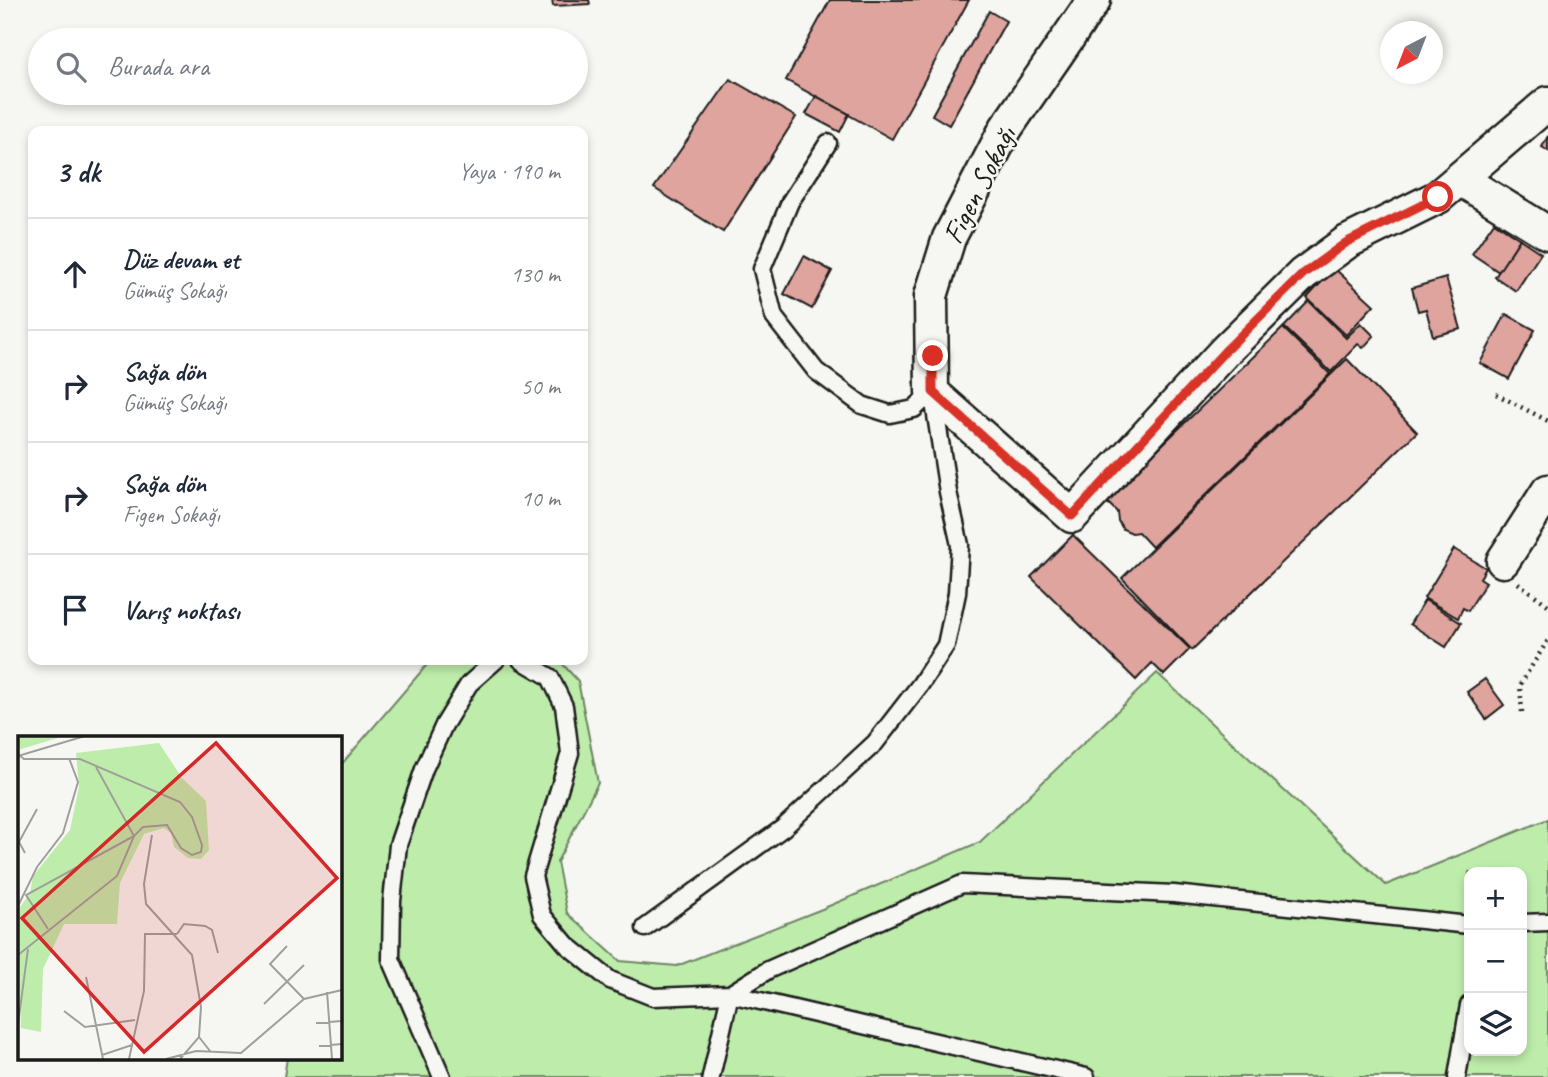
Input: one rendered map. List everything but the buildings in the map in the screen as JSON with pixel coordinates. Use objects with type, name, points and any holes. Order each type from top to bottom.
[{"type":"street","name":"Figen Sokağı","points":[[933,392],[931,296],[949,237],[1006,128],[1094,0]]},
{"type":"street","points":[[933,392],[1072,516],[1225,351],[1303,274],[1347,242],[1438,197],[1548,103]]},
{"type":"street","points":[[1460,179],[1548,233]]},
{"type":"street","points":[[1503,561],[1548,491]]},
{"type":"lane","points":[[828,144],[790,202],[762,269],[774,317],[816,371],[862,405],[890,414],[914,409],[933,392]]},
{"type":"lane","points":[[645,928],[782,828],[875,743],[920,685],[946,645],[957,593],[960,545],[948,492],[933,392]]},
{"type":"lane","points":[[442,1077],[391,959],[391,901],[398,845],[424,769],[444,726],[469,684],[490,665]]},
{"type":"lane","points":[[530,665],[550,677],[564,706],[570,753],[533,876],[542,915],[567,945],[610,980],[653,997],[730,994],[1086,1077]]},
{"type":"lane","points":[[711,1077],[730,994],[768,970],[962,884],[1174,894],[1464,924]]},
{"type":"lane","points":[[1527,923],[1548,922]]},
{"type":"lane","points":[[1457,1077],[1464,1035]]},
{"type":"path","points":[[1496,394],[1548,421]]},
{"type":"path","points":[[1503,561],[1515,581],[1548,605]]},
{"type":"path","points":[[1522,712],[1520,685],[1548,640]]},
{"type":"green space","points":[[427,665],[564,665],[578,681],[598,783],[557,862],[567,913],[620,961],[677,966],[822,909],[980,842],[1157,673],[1386,885],[1548,819],[1548,1077],[284,1077],[287,1060],[341,1060],[341,765]]},
{"type":"route","points":[[933,356],[933,392],[1072,516],[1225,351],[1303,274],[1347,242],[1438,197]]}]
